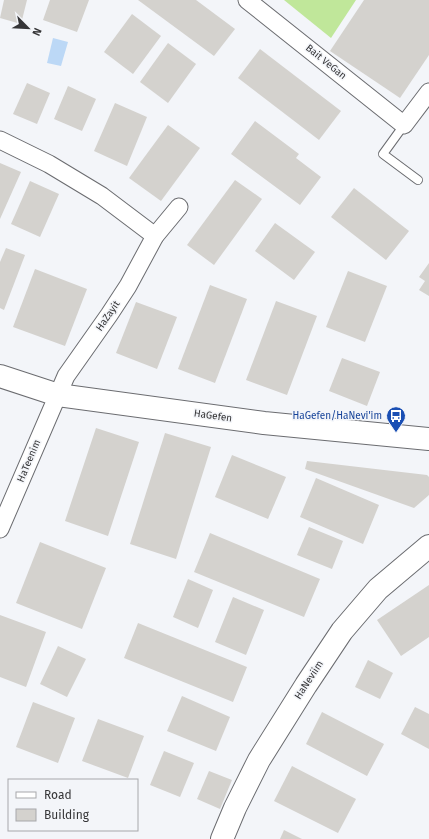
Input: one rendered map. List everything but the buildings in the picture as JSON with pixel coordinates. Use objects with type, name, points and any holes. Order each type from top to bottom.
[{"type":"street","name":"Bait VeGan","points":[[247,0],[404,125]]},
{"type":"street","points":[[404,125],[429,92]]},
{"type":"street","points":[[0,140],[49,164],[102,196],[155,236]]},
{"type":"street","name":"HaZayit","points":[[58,395],[66,376],[128,286],[155,236],[179,207]]},
{"type":"street","name":"HaGefen","points":[[0,376],[58,395],[264,423],[429,440]]},
{"type":"street","name":"HaTeenim","points":[[0,528],[58,395]]},
{"type":"street","name":"HaNeviim","points":[[222,839],[238,802],[259,760],[342,631],[378,589],[429,546]]},
{"type":"lane","points":[[404,125],[383,154],[418,180]]},
{"type":"green space","points":[[284,0],[356,0],[331,38]]},
{"type":"water","points":[[53,38],[68,42],[61,66],[47,63]]},
{"type":"place","name":"HaGefen/HaNevi'im","points":[[396,433]]}]
